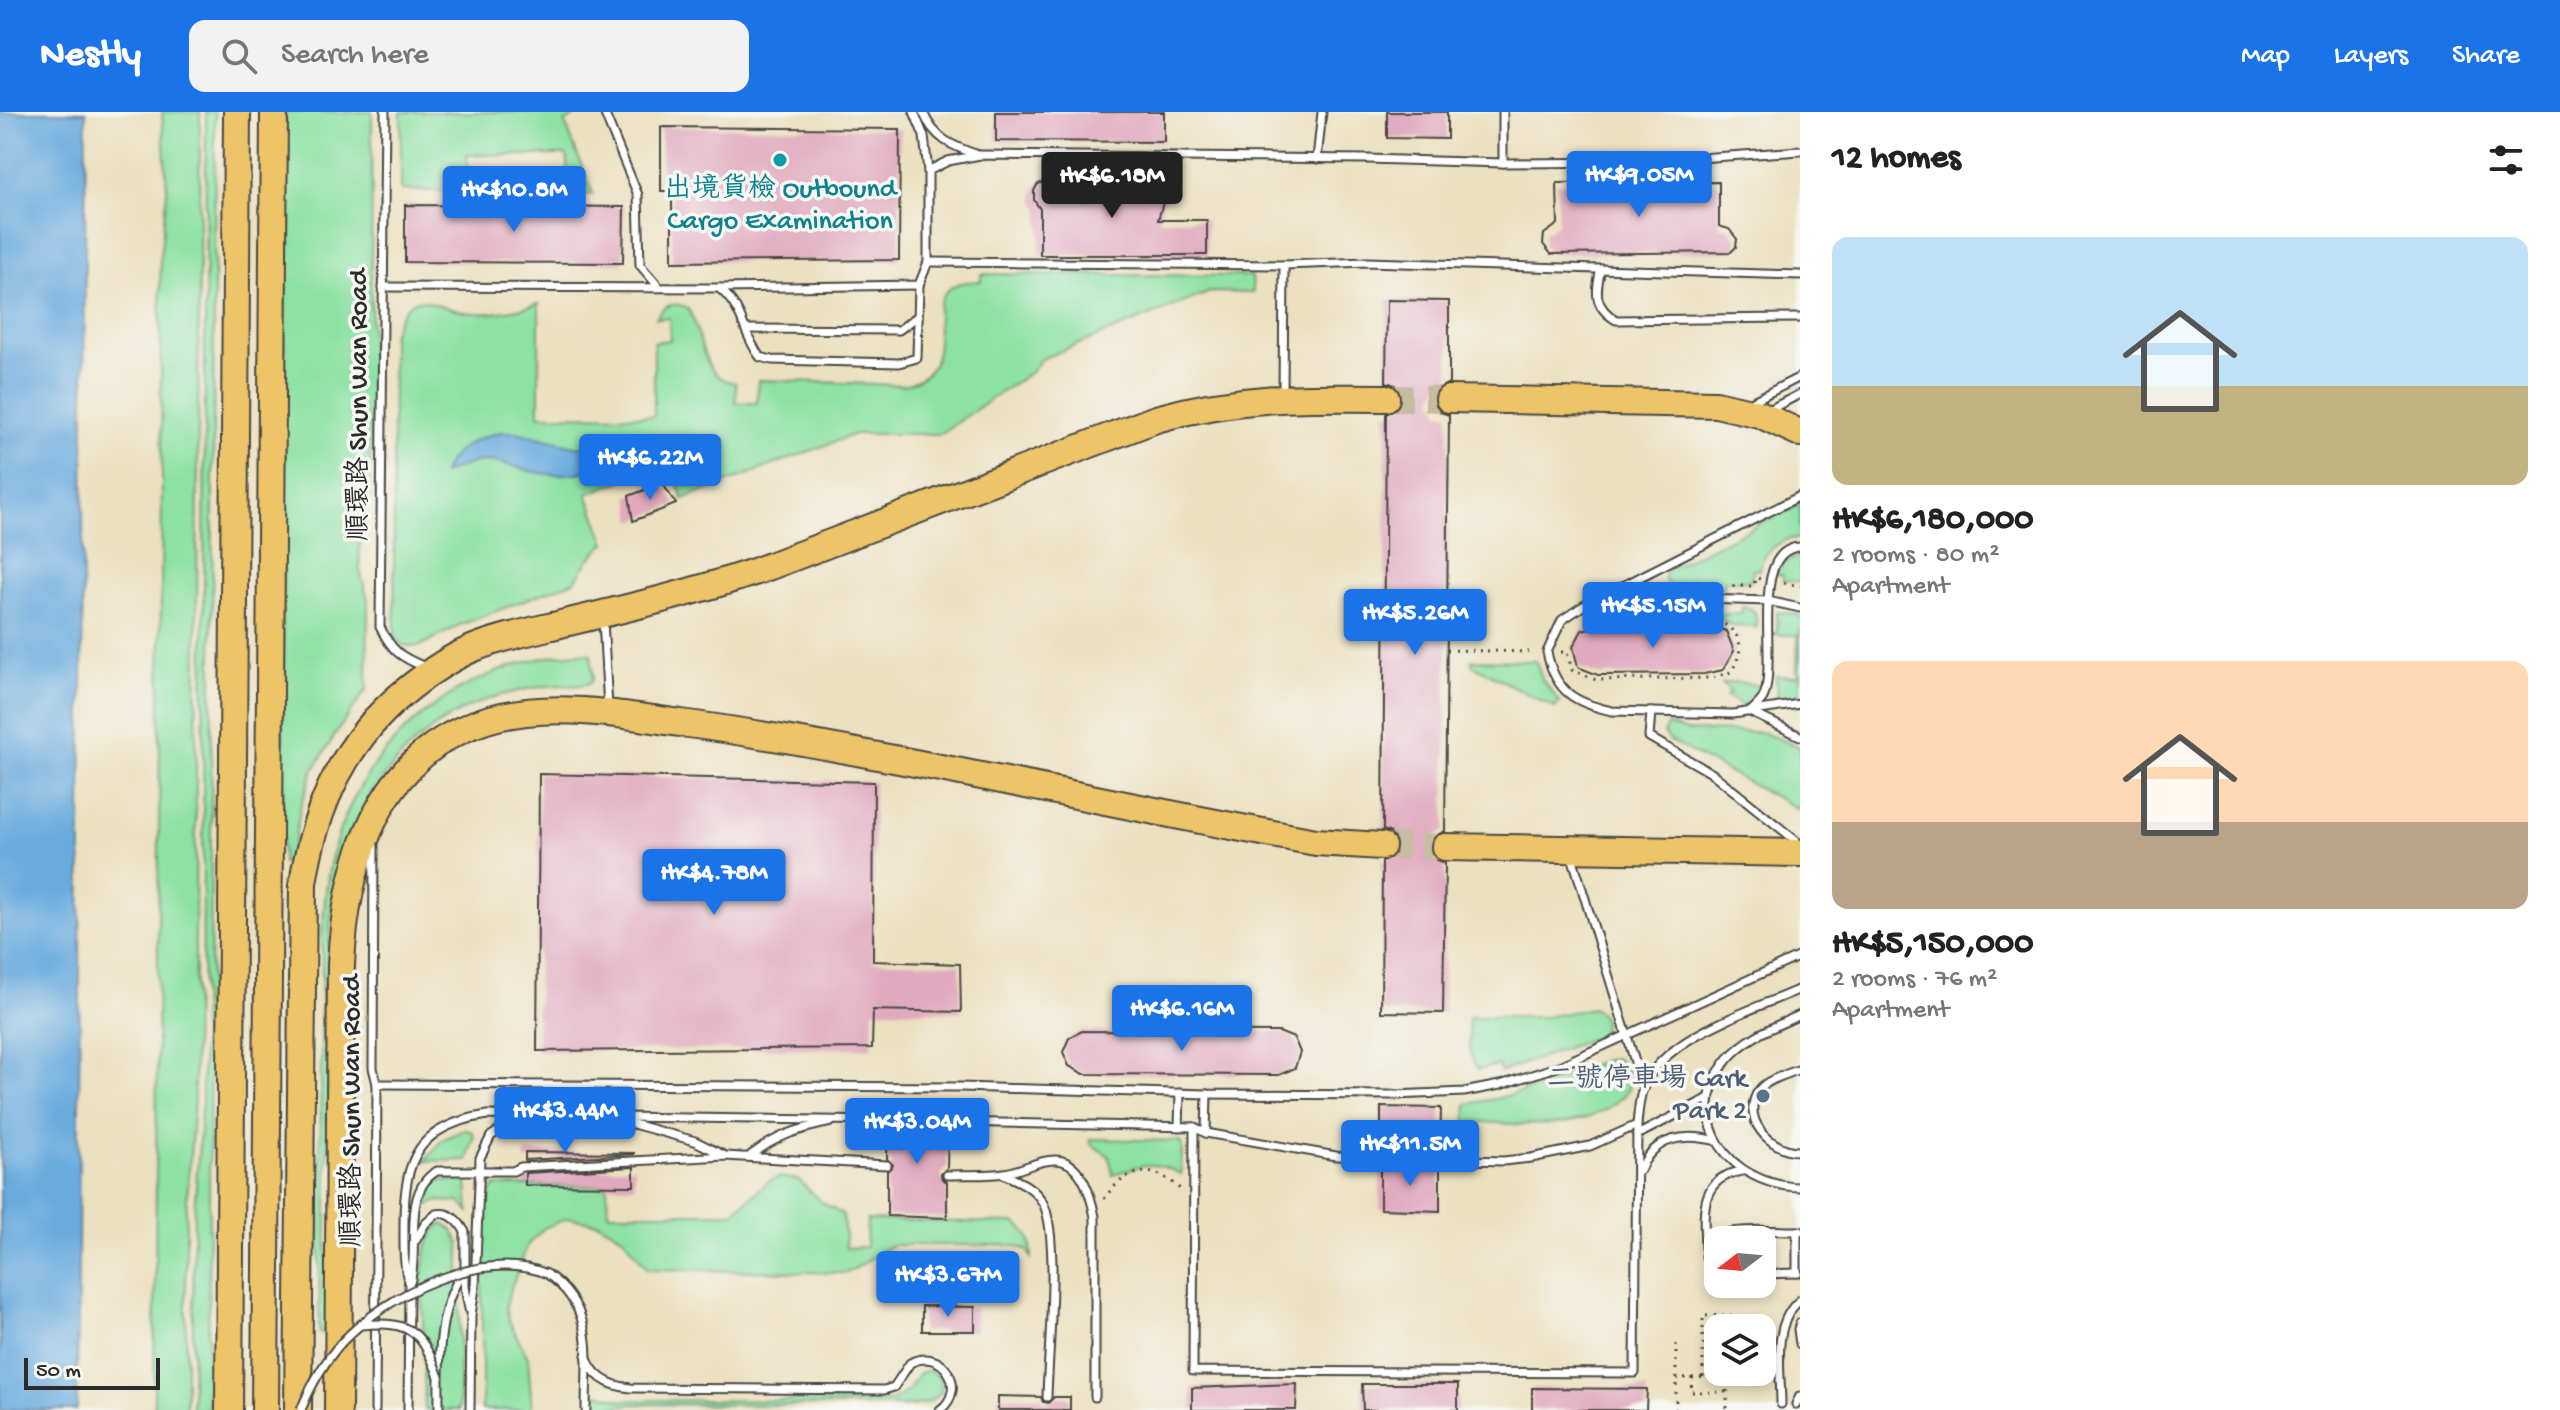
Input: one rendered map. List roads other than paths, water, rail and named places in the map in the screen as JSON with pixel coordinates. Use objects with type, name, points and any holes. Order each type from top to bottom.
[{"type":"highway","points":[[229,1410],[237,112]]},
{"type":"highway","points":[[265,1410],[274,112]]},
{"type":"highway","points":[[300,1410],[303,883],[309,846],[332,781],[350,750],[394,701],[432,670],[477,647],[710,587],[1156,419],[1220,404],[1283,397],[1386,398]]},
{"type":"highway","points":[[1449,399],[1661,401],[1749,411],[1800,433]]},
{"type":"highway","points":[[338,1410],[342,942],[353,872],[377,812],[414,764],[438,743],[460,730],[485,720],[527,712],[608,713],[751,732],[1306,840],[1382,846]]},
{"type":"highway","points":[[1445,847],[1800,853]]},
{"type":"lane","name":"順環路 Shun Wan Road","points":[[385,112],[380,627],[389,645],[404,658],[432,670]]},
{"type":"lane","points":[[604,112],[638,195],[640,265],[659,287]]},
{"type":"lane","points":[[719,288],[733,300],[752,346],[760,357],[772,360],[899,363],[917,358],[919,285],[928,262],[928,171],[924,136],[914,112]]},
{"type":"lane","points":[[923,112],[940,139],[951,146],[980,155]]},
{"type":"lane","points":[[1317,159],[1322,112]]},
{"type":"lane","points":[[1503,112],[1503,163]]},
{"type":"lane","points":[[928,171],[948,161],[980,155],[1503,163],[1642,162],[1800,151]]},
{"type":"lane","points":[[928,262],[1284,265],[1367,262],[1800,275]]},
{"type":"lane","points":[[1283,397],[1284,265]]},
{"type":"lane","points":[[1601,269],[1595,295],[1599,306],[1616,320],[1800,318]]},
{"type":"lane","points":[[383,287],[919,285]]},
{"type":"lane","points":[[746,329],[899,330],[918,316]]},
{"type":"lane","points":[[1749,411],[1800,377]]},
{"type":"lane","points":[[1749,411],[1800,394]]},
{"type":"lane","points":[[1800,496],[1562,620],[1547,652],[1556,682],[1579,701],[1612,711],[1733,714],[1800,704]]},
{"type":"lane","points":[[1750,712],[1762,700],[1767,684],[1768,601],[1773,565],[1782,553],[1800,547]]},
{"type":"lane","points":[[1605,596],[1768,601],[1800,608]]},
{"type":"lane","points":[[603,614],[608,713]]},
{"type":"lane","points":[[1651,712],[1649,737],[1713,774],[1800,844]]},
{"type":"lane","points":[[1750,712],[1800,736]]},
{"type":"lane","name":"順環路 Shun Wan Road","points":[[375,1410],[377,1084],[373,1068],[374,843],[377,812]]},
{"type":"lane","points":[[1570,849],[1643,1088]]},
{"type":"lane","points":[[377,1084],[960,1087],[1207,1094],[1395,1095],[1464,1092],[1544,1072],[1800,956]]},
{"type":"lane","points":[[1194,1127],[1193,1371],[1635,1373],[1637,1125],[1643,1088],[1662,1062],[1681,1045],[1800,989]]},
{"type":"lane","points":[[1800,1015],[1752,1037],[1738,1049],[1726,1062],[1712,1086],[1709,1098],[1717,1141],[1742,1171],[1764,1182],[1800,1187]]},
{"type":"lane","points":[[1800,1069],[1762,1086],[1756,1096],[1755,1110],[1756,1124],[1764,1136],[1776,1146],[1800,1151]]},
{"type":"lane","points":[[1179,1127],[1180,1093]]},
{"type":"lane","points":[[1206,1133],[1207,1094]]},
{"type":"lane","points":[[1637,1135],[1709,1098]]},
{"type":"lane","points":[[408,1410],[409,1285],[404,1267],[404,1201],[407,1179],[421,1148],[440,1128],[464,1118],[488,1115],[888,1121]]},
{"type":"lane","points":[[470,1410],[471,1315],[475,1288],[479,1171],[483,1148],[491,1136],[519,1116]]},
{"type":"lane","points":[[612,1118],[695,1141],[725,1156]]},
{"type":"lane","points":[[751,1156],[774,1139],[800,1129],[845,1120]]},
{"type":"lane","points":[[948,1122],[1194,1127],[1206,1133],[1336,1156],[1503,1161],[1590,1146],[1637,1125]]},
{"type":"lane","points":[[1638,1176],[1651,1152],[1666,1141],[1688,1136],[1717,1141]]},
{"type":"lane","points":[[409,1285],[414,1270],[418,1192],[428,1176],[437,1171],[725,1156],[887,1165]]},
{"type":"lane","points":[[947,1175],[1003,1174],[1055,1160],[1068,1164],[1080,1175],[1090,1193],[1095,1217],[1095,1397]]},
{"type":"lane","points":[[1705,1226],[1707,1194],[1727,1173],[1742,1171]]},
{"type":"lane","points":[[1003,1174],[1028,1185],[1041,1200],[1051,1233],[1047,1397]]},
{"type":"lane","points":[[415,1243],[425,1224],[436,1214],[449,1215],[461,1225],[465,1232],[465,1287],[471,1315]]},
{"type":"lane","points":[[1776,1232],[1799,1231],[1798,1273],[1776,1274]]},
{"type":"lane","points":[[300,1410],[328,1359],[361,1325],[421,1287],[463,1272],[492,1266],[516,1266],[547,1274],[564,1287],[578,1306],[586,1331],[586,1410]]},
{"type":"lane","points":[[439,1410],[446,1306],[463,1272]]},
{"type":"lane","points":[[1781,1404],[1782,1326],[1791,1308],[1800,1300]]},
{"type":"lane","points":[[1800,1323],[1800,1344]]},
{"type":"lane","points":[[361,1325],[397,1324],[415,1332],[426,1347],[439,1377]]},
{"type":"lane","points":[[586,1355],[588,1364],[602,1379],[621,1387],[647,1389],[884,1390],[894,1387],[910,1363],[930,1358],[945,1366],[952,1377],[951,1396],[940,1410]]},
{"type":"lane","points":[[1796,1404],[1800,1396]]},
{"type":"water","points":[[0,112],[86,112],[77,1410],[0,1410]]},
{"type":"water","points":[[500,432],[516,432],[575,446],[632,447],[636,450],[616,462],[577,473],[543,474],[484,461],[443,474],[451,458],[458,452],[473,442]]},
{"type":"tunnel","points":[[1386,398],[1449,399]]},
{"type":"tunnel","points":[[1382,846],[1445,847]]},
{"type":"place","name":"出境貨檢 Outbound Cargo Examination","points":[[780,160]]},
{"type":"place","name":"二號停車場 Cark Park 2","points":[[1763,1096]]}]
